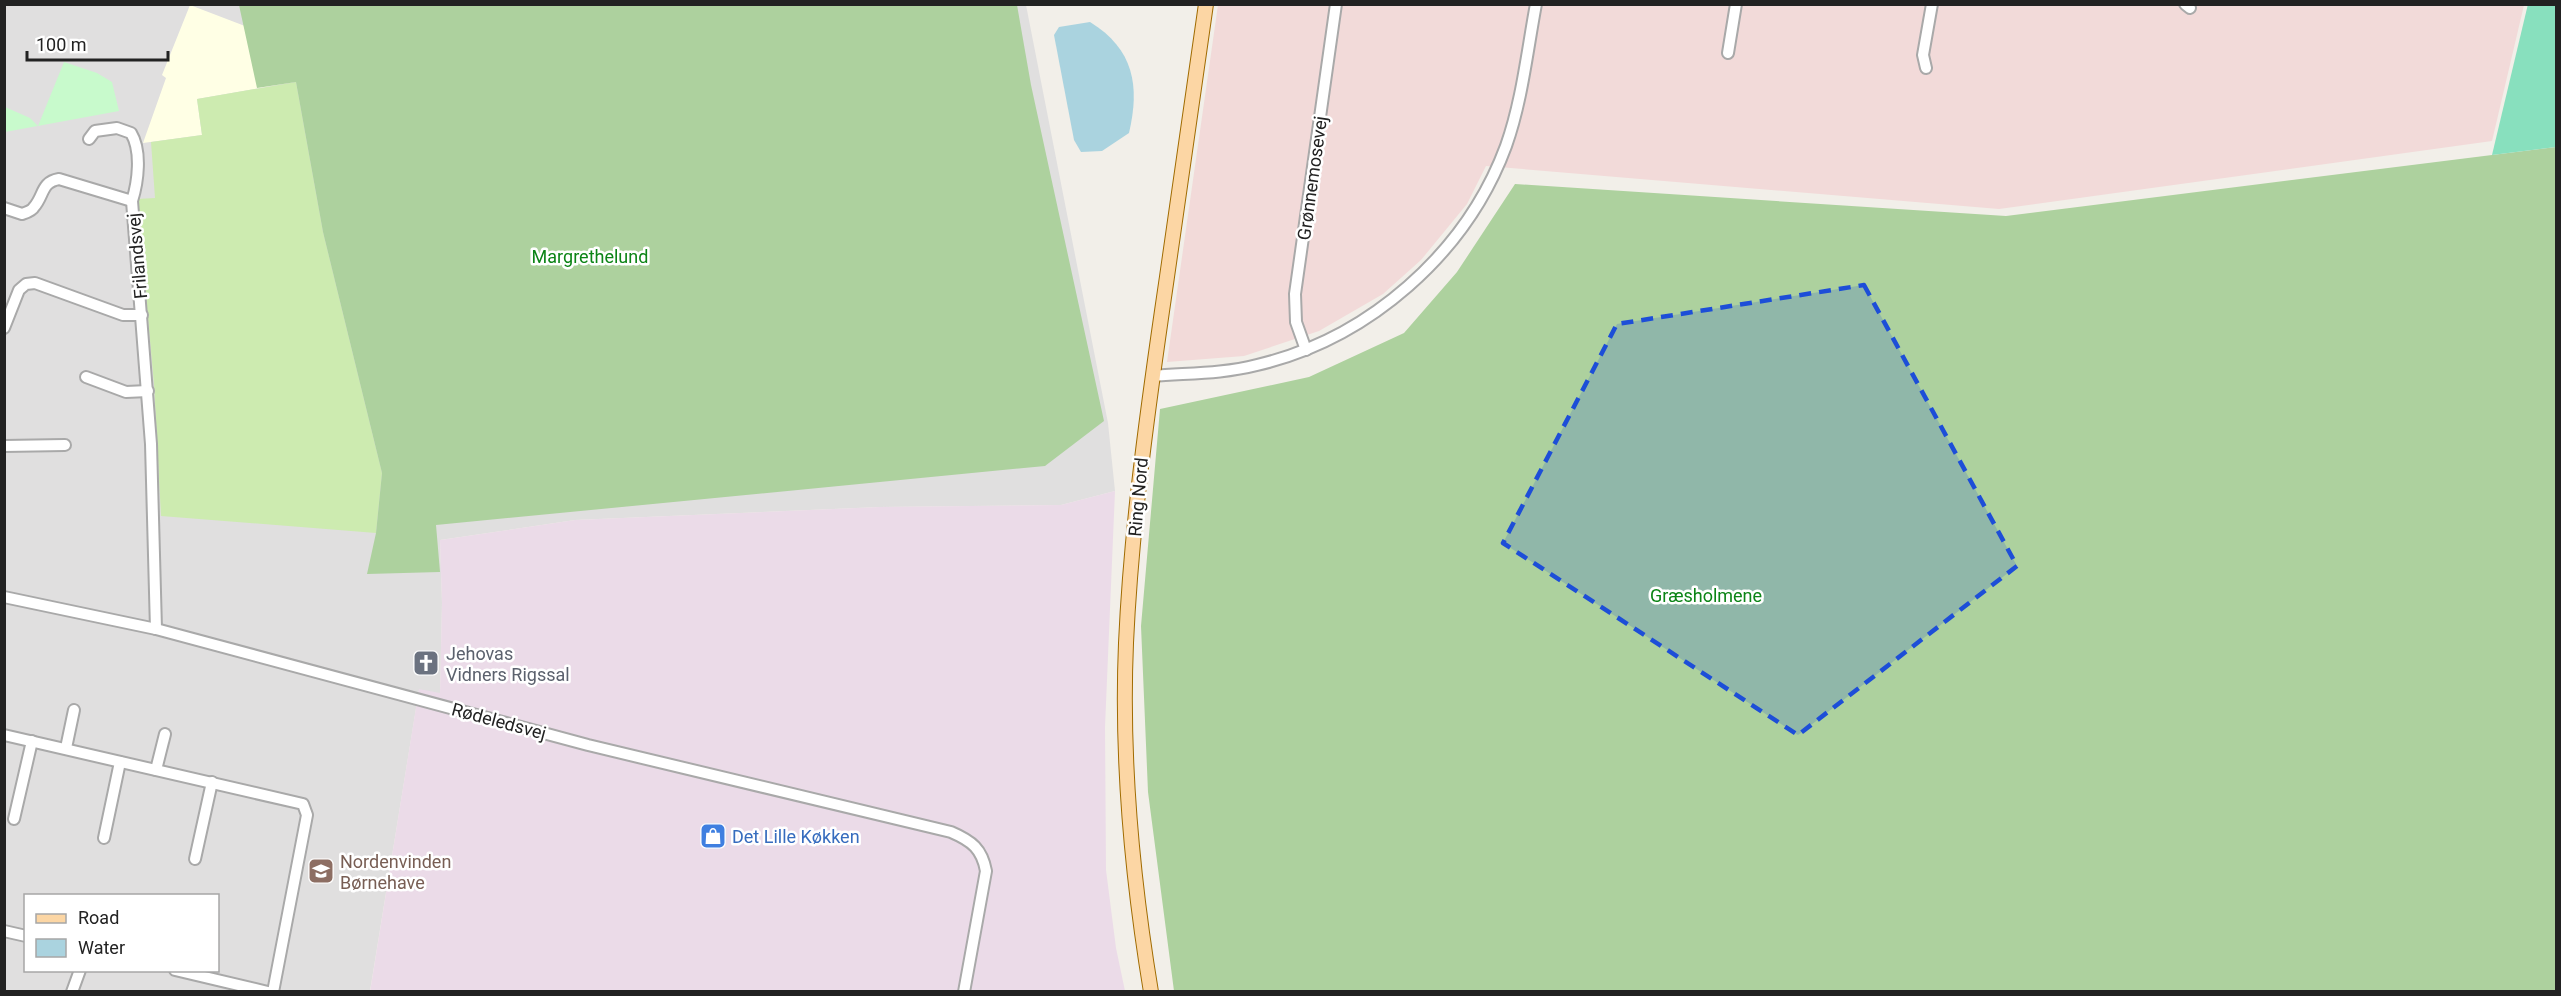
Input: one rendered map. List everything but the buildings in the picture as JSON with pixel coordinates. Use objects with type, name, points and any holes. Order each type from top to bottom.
[{"type":"main road","name":"Ring Nord","points":[[1150,992],[1138,915],[1129,810],[1125,702],[1126,643],[1139,468],[1206,4]]},
{"type":"street","name":"Grønnemosevej","points":[[1306,350],[1296,322],[1295,294],[1336,4]]},
{"type":"street","points":[[1153,376],[1208,374],[1286,357],[1306,350],[1355,325],[1403,292],[1442,253],[1459,231],[1487,186],[1506,147],[1516,112],[1536,4]]},
{"type":"street","points":[[1728,52],[1736,4]]},
{"type":"street","points":[[1926,68],[1923,55],[1932,4]]},
{"type":"street","name":"Frilandsvej","points":[[89,139],[95,131],[117,128],[131,133],[136,145],[137,185],[132,201],[148,391],[156,629]]},
{"type":"street","points":[[4,208],[22,214],[34,208],[43,188],[51,181],[59,179],[132,201]]},
{"type":"street","points":[[4,328],[19,290],[26,284],[35,283],[123,315],[142,315]]},
{"type":"street","points":[[86,377],[126,392],[148,391]]},
{"type":"street","points":[[4,446],[64,445]]},
{"type":"street","name":"Rødeledsvej","points":[[4,597],[156,629],[578,742],[951,832],[972,842],[984,858],[985,884],[964,992]]},
{"type":"street","points":[[66,748],[74,710]]},
{"type":"street","points":[[156,770],[165,734]]},
{"type":"street","points":[[4,735],[303,804],[307,815],[273,992]]},
{"type":"street","points":[[14,819],[32,741]]},
{"type":"street","points":[[104,838],[120,762]]},
{"type":"street","points":[[195,859],[212,782]]},
{"type":"street","points":[[4,931],[24,936]]},
{"type":"street","points":[[72,992],[79,972]]},
{"type":"street","points":[[183,972],[268,992]]},
{"type":"highlighted area","points":[[1864,285],[2017,566],[1798,735],[1503,543],[1617,324]]},
{"type":"shaded area","points":[[5,5],[1026,5],[1108,423],[1115,491],[1061,505],[880,507],[575,520],[440,540],[442,603],[440,694],[419,690],[370,991],[5,992]]},
{"type":"shaded area","points":[[190,5],[287,42],[294,82],[197,99],[202,135],[143,143],[166,78],[162,75]]},
{"type":"shaded area","points":[[1218,5],[2524,5],[2492,141],[1999,209],[1486,166],[1467,204],[1421,260],[1383,294],[1319,331],[1244,356],[1167,362]]},
{"type":"shaded area","points":[[1115,491],[1105,727],[1106,870],[1116,948],[1125,991],[370,992],[419,689],[440,693],[442,603],[440,540],[575,520],[880,507],[1061,505]]},
{"type":"green space","points":[[2528,4],[2556,5],[2556,147],[2492,155]]},
{"type":"green space","name":"Margrethelund","points":[[239,5],[1017,5],[1031,85],[1104,421],[1045,466],[436,525],[440,572],[367,574],[376,533],[382,473],[323,232],[296,82],[257,88]]},
{"type":"green space","points":[[64,62],[97,73],[112,82],[119,111],[38,126]]},
{"type":"green space","points":[[296,82],[323,232],[382,473],[376,533],[161,516],[154,384],[137,199],[155,198],[151,142],[202,135],[197,99]]},
{"type":"green space","points":[[5,107],[30,118],[38,126],[5,132]]},
{"type":"green space","name":"Græsholmene","points":[[2556,147],[2556,991],[1174,991],[1148,792],[1141,626],[1160,409],[1309,377],[1404,333],[1457,272],[1515,184],[2006,216]]},
{"type":"water","points":[[1090,22],[1116,44],[1125,57],[1133,84],[1134,100],[1129,133],[1102,151],[1081,152],[1074,140],[1054,35],[1059,27]]},
{"type":"place","name":"Jehovas Vidners Rigssal","points":[[426,663]]},
{"type":"place","name":"Det Lille Køkken","points":[[713,836]]},
{"type":"place","name":"Nordenvinden Børnehave","points":[[321,871]]}]
